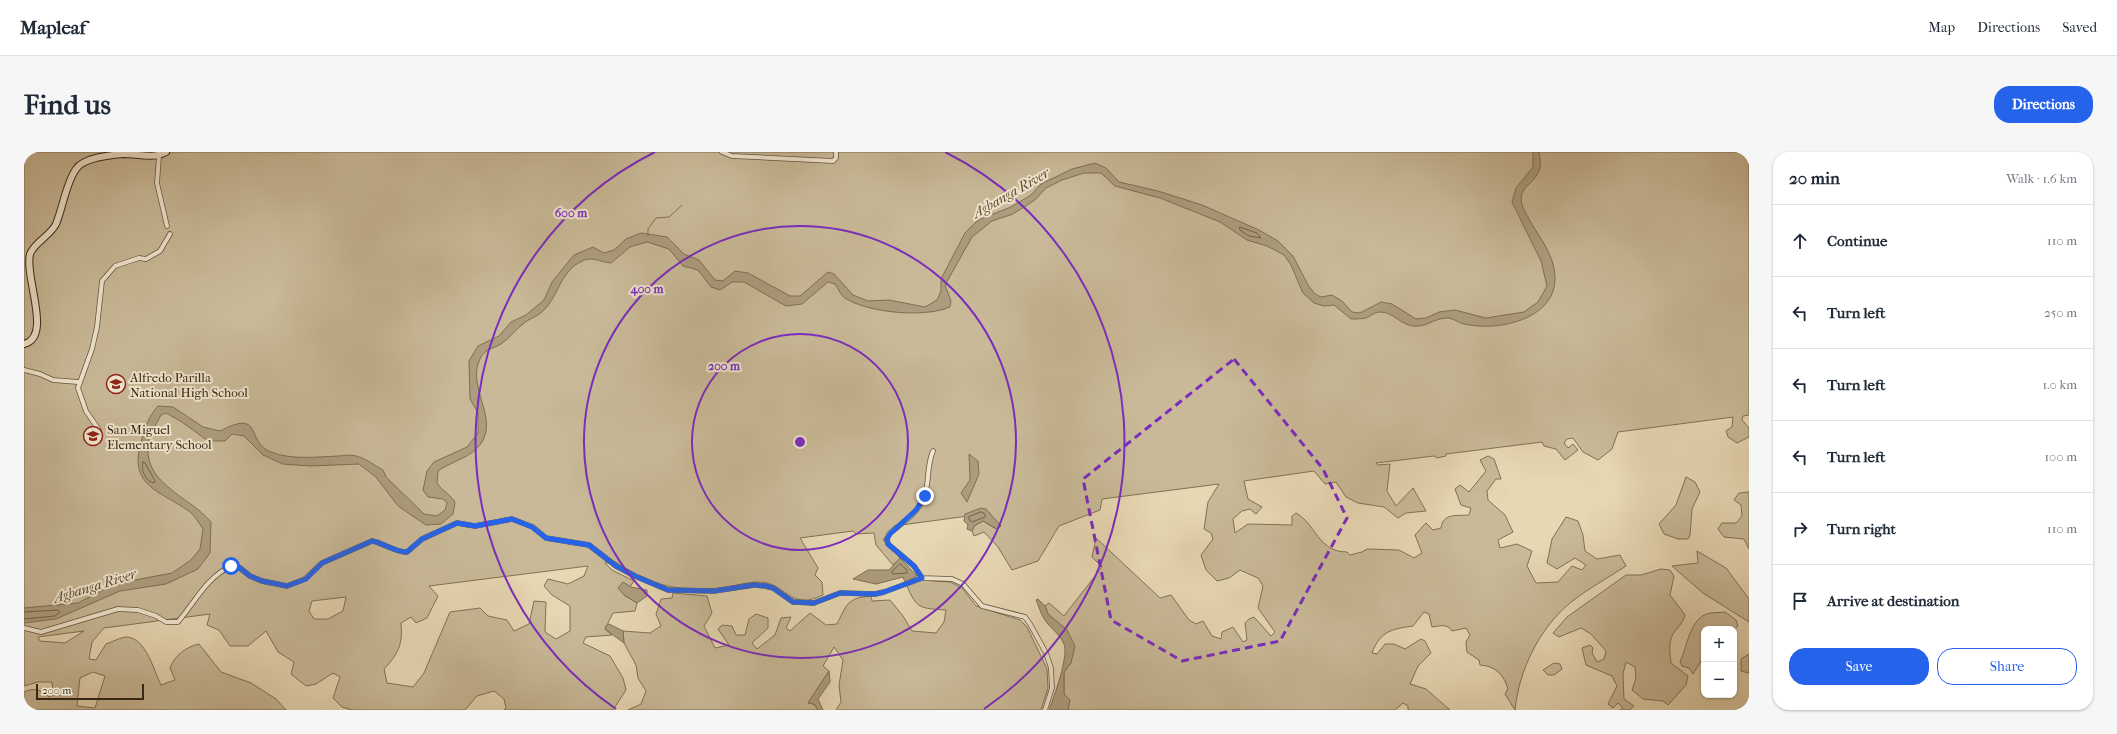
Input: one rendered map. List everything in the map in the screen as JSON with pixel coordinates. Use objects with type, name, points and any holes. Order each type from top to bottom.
[{"type":"main road","points":[[24,344],[32,340],[38,330],[26,258],[55,225],[73,174],[80,164],[85,161],[124,154],[159,156],[166,152]]},
{"type":"street","points":[[722,152],[732,156],[811,161],[833,161],[836,158],[836,152]]},
{"type":"street","points":[[159,156],[157,183],[167,226]]},
{"type":"street","points":[[99,430],[86,411],[78,388],[78,382],[92,349],[97,327],[102,281],[115,266],[139,258],[146,259],[160,251],[170,234]]},
{"type":"street","points":[[24,370],[40,374],[53,380],[78,382]]},
{"type":"street","points":[[922,578],[914,566],[888,544],[887,539],[890,534],[922,503],[925,496],[929,460],[933,451]]},
{"type":"street","points":[[24,628],[40,632],[118,609],[138,610],[156,616],[166,622],[178,622],[190,608],[200,592],[213,578],[231,566],[240,568],[250,576],[262,581],[287,586],[306,579],[322,563],[372,541],[379,542],[401,552],[407,552],[422,539],[457,523],[475,526],[512,519],[532,527],[546,538],[589,545],[616,566],[668,590],[714,591],[754,585],[766,586],[773,588],[793,602],[814,603],[840,593],[875,594],[884,592],[922,578],[952,580],[963,584],[982,606],[1025,617],[1046,653],[1051,668],[1052,688],[1045,710]]},
{"type":"highlighted area","points":[[1234,359],[1323,469],[1347,518],[1280,641],[1182,661],[1111,620],[1083,479]]},
{"type":"shaded area","points":[[24,152],[1749,152],[1749,415],[1743,416],[1742,420],[1749,428],[1749,437],[1737,443],[1728,437],[1726,431],[1732,427],[1733,417],[1618,432],[1612,449],[1598,460],[1583,452],[1573,438],[1567,439],[1564,443],[1568,448],[1573,444],[1578,450],[1565,460],[1556,449],[1544,446],[1542,442],[1446,454],[1446,456],[1437,458],[1434,456],[1376,463],[1378,465],[1390,464],[1387,491],[1396,506],[1413,488],[1426,511],[1406,513],[1398,518],[1384,507],[1358,503],[1346,497],[1336,482],[1325,484],[1314,471],[1244,481],[1248,499],[1262,507],[1256,514],[1250,509],[1242,511],[1233,519],[1235,533],[1248,524],[1292,525],[1292,516],[1296,513],[1303,518],[1323,543],[1337,551],[1347,552],[1350,555],[1367,549],[1399,550],[1414,558],[1422,553],[1415,535],[1426,523],[1433,530],[1441,528],[1444,520],[1451,516],[1469,515],[1471,508],[1461,505],[1455,489],[1460,485],[1469,492],[1486,471],[1480,460],[1488,456],[1494,459],[1501,479],[1496,479],[1487,491],[1488,500],[1505,515],[1513,532],[1498,540],[1500,548],[1517,544],[1532,551],[1527,566],[1536,583],[1558,582],[1572,566],[1582,570],[1586,565],[1575,558],[1557,569],[1547,563],[1552,539],[1566,517],[1578,521],[1583,535],[1585,551],[1597,559],[1620,555],[1626,566],[1590,588],[1570,603],[1559,613],[1540,638],[1526,665],[1517,695],[1515,710],[1505,694],[1508,689],[1502,676],[1491,667],[1480,665],[1479,660],[1467,652],[1466,642],[1470,635],[1466,628],[1452,631],[1446,626],[1432,627],[1429,614],[1424,612],[1413,626],[1399,628],[1388,632],[1379,640],[1372,653],[1377,654],[1385,644],[1394,644],[1405,649],[1421,639],[1425,641],[1431,653],[1418,666],[1410,684],[1426,689],[1450,710],[1408,710],[1408,706],[1403,703],[1395,710],[1068,710],[1070,700],[1064,694],[1064,672],[1071,663],[1067,630],[1048,614],[1045,606],[1049,603],[1064,616],[1102,567],[1092,557],[1096,538],[1160,598],[1171,595],[1189,620],[1196,624],[1203,621],[1212,636],[1221,639],[1222,632],[1233,627],[1243,642],[1247,640],[1245,623],[1254,617],[1271,636],[1275,632],[1258,608],[1263,586],[1258,578],[1240,570],[1229,578],[1217,581],[1206,570],[1201,555],[1213,539],[1211,533],[1204,529],[1208,502],[1219,484],[1102,499],[1100,510],[1059,526],[1038,561],[1012,570],[998,547],[984,532],[974,536],[972,531],[974,526],[983,521],[996,529],[990,513],[894,526],[883,540],[900,558],[893,565],[876,545],[874,533],[856,534],[853,531],[800,538],[818,568],[815,575],[822,582],[823,595],[811,599],[802,600],[795,598],[788,595],[776,586],[759,582],[702,590],[675,587],[637,575],[616,562],[605,563],[612,570],[634,581],[624,595],[637,603],[635,611],[613,613],[605,629],[612,635],[586,637],[583,643],[610,656],[623,678],[626,690],[613,710],[504,710],[506,708],[504,699],[494,691],[477,696],[465,710],[352,710],[342,707],[333,698],[340,677],[333,673],[316,684],[306,686],[291,674],[294,662],[278,652],[266,631],[248,646],[230,646],[219,630],[207,625],[210,614],[104,628],[92,642],[89,659],[96,660],[106,644],[125,637],[134,639],[144,649],[161,685],[175,680],[170,668],[178,655],[185,649],[199,644],[221,672],[251,683],[276,699],[286,710],[24,710],[24,692],[28,690],[35,690],[40,691],[49,697],[53,695],[52,682],[38,682],[24,686]],"holes":[[[588,566],[584,576],[568,584],[548,579],[544,586],[552,595],[570,606],[570,631],[556,639],[545,632],[546,602],[534,601],[529,624],[514,631],[507,620],[488,616],[480,608],[450,612],[424,673],[413,687],[387,683],[384,669],[393,659],[398,649],[401,637],[401,623],[411,617],[416,623],[427,618],[438,596],[429,586]],[[346,597],[343,611],[328,619],[314,619],[309,611],[312,601]],[[84,631],[65,643],[40,641],[38,637]],[[93,672],[105,676],[95,708],[77,706],[80,678]]]},
{"type":"shaded area","points":[[1686,477],[1695,482],[1700,492],[1692,509],[1690,535],[1688,539],[1678,539],[1664,534],[1659,524],[1676,505]]},
{"type":"shaded area","points":[[1749,492],[1749,549],[1744,539],[1724,537],[1718,529],[1722,523],[1736,523],[1742,516],[1741,505],[1734,500],[1739,493]]},
{"type":"shaded area","points":[[1697,551],[1726,568],[1749,599],[1749,622],[1703,593],[1672,566],[1698,563]]},
{"type":"shaded area","points":[[1661,569],[1670,570],[1674,576],[1670,595],[1685,615],[1671,637],[1670,648],[1671,663],[1688,676],[1686,685],[1668,705],[1663,701],[1643,699],[1632,690],[1636,678],[1635,667],[1626,662],[1623,674],[1624,699],[1634,706],[1630,710],[1620,710],[1623,708],[1618,703],[1613,708],[1608,704],[1617,686],[1612,676],[1586,665],[1582,648],[1590,645],[1593,648],[1592,653],[1597,662],[1604,659],[1606,651],[1591,634],[1581,628],[1559,637],[1553,633],[1567,617],[1626,575],[1641,575]]},
{"type":"shaded area","points":[[921,580],[950,582],[962,588],[976,606],[1020,620],[1027,627],[1047,669],[1048,688],[1041,710],[836,710],[841,702],[839,685],[843,660],[834,647],[823,666],[829,671],[808,703],[814,704],[818,710],[628,710],[641,704],[646,691],[638,678],[636,665],[624,643],[623,631],[650,633],[661,626],[656,614],[661,599],[672,598],[673,593],[707,596],[712,613],[704,626],[715,648],[729,645],[718,629],[722,625],[732,626],[736,635],[745,635],[749,619],[756,614],[768,618],[768,628],[752,643],[757,649],[775,635],[781,618],[791,617],[786,628],[790,631],[810,613],[826,625],[837,624],[843,611],[852,600],[871,596],[872,601],[890,600],[903,616],[912,631],[936,633],[944,622],[946,610],[925,608],[917,604],[907,586]]},
{"type":"shaded area","points":[[1725,612],[1736,620],[1738,626],[1701,626],[1701,661],[1693,674],[1689,668],[1682,666],[1680,662],[1692,629],[1700,618],[1711,613]]},
{"type":"shaded area","points":[[1749,654],[1749,673],[1741,671],[1741,659]]},
{"type":"shaded area","points":[[1554,663],[1560,664],[1562,669],[1554,675],[1548,675],[1543,670]]},
{"type":"water","points":[[1533,152],[1539,152],[1539,171],[1536,177],[1523,191],[1521,197],[1522,205],[1546,247],[1552,261],[1555,276],[1553,291],[1547,303],[1536,312],[1509,324],[1493,326],[1464,324],[1447,318],[1424,325],[1414,326],[1405,324],[1385,312],[1375,313],[1366,318],[1351,319],[1334,305],[1324,306],[1314,303],[1303,293],[1291,265],[1284,255],[1267,246],[1247,240],[1220,222],[1160,198],[1115,186],[1101,173],[1084,173],[1062,180],[1046,188],[1035,200],[1013,214],[992,221],[972,237],[945,285],[951,301],[950,307],[939,310],[912,313],[868,307],[845,298],[835,284],[828,282],[802,304],[786,306],[744,282],[732,282],[720,290],[711,287],[698,270],[683,266],[669,249],[647,242],[630,247],[611,263],[592,259],[584,260],[573,266],[568,272],[552,300],[542,312],[524,323],[501,344],[486,351],[480,359],[477,370],[477,382],[486,418],[486,429],[483,440],[472,453],[438,471],[437,483],[455,502],[453,514],[441,524],[426,525],[398,506],[376,477],[359,464],[311,466],[283,464],[263,455],[244,436],[232,434],[225,441],[208,441],[182,422],[166,413],[161,415],[149,440],[148,455],[152,467],[159,478],[211,522],[210,553],[198,569],[166,584],[120,591],[56,619],[24,623],[24,608],[78,603],[114,584],[172,573],[191,560],[200,549],[203,529],[195,518],[190,512],[149,486],[139,469],[138,457],[144,432],[149,419],[158,406],[173,407],[203,427],[220,431],[243,423],[249,425],[263,447],[279,455],[321,457],[354,455],[383,470],[386,477],[424,514],[437,516],[445,510],[447,503],[443,499],[428,497],[423,490],[427,471],[434,462],[467,447],[478,433],[478,413],[470,399],[469,361],[478,346],[499,336],[511,322],[526,315],[544,300],[552,282],[574,255],[593,247],[604,253],[614,250],[626,239],[641,233],[667,237],[684,254],[699,260],[715,280],[723,281],[735,271],[748,273],[790,296],[800,296],[828,272],[834,274],[853,295],[868,301],[889,300],[925,307],[937,300],[941,291],[941,279],[965,233],[978,220],[1011,207],[1031,195],[1041,184],[1072,169],[1095,163],[1106,168],[1119,182],[1158,191],[1202,205],[1259,230],[1278,241],[1293,256],[1308,285],[1315,294],[1321,297],[1332,295],[1342,301],[1352,312],[1360,313],[1381,302],[1392,304],[1416,319],[1426,318],[1439,312],[1455,310],[1486,318],[1524,312],[1538,302],[1547,286],[1541,261],[1512,202],[1516,188],[1533,167]]},
{"type":"water","points":[[969,454],[978,461],[979,474],[967,502],[961,493],[970,480]]},
{"type":"water","points":[[981,508],[986,509],[1001,526],[997,529],[983,521],[974,526],[972,531],[967,529],[968,525],[964,521],[965,514]]},
{"type":"water","points":[[900,558],[917,576],[905,582],[903,577],[876,584],[853,579],[868,570],[889,570]]},
{"type":"water","points":[[623,582],[631,587],[647,590],[647,596],[637,603],[624,595],[618,588]]},
{"type":"water","points":[[1038,599],[1045,606],[1048,614],[1067,630],[1075,646],[1071,663],[1064,672],[1064,694],[1070,700],[1068,710],[1049,710],[1063,667],[1065,650],[1062,640],[1042,616],[1036,600]]},
{"type":"water","points":[[609,624],[623,631],[624,643],[605,629]]},
{"type":"water","points":[[829,671],[830,682],[818,699],[823,710],[818,710],[814,704],[808,703]]},
{"type":"waterway","points":[[648,236],[648,229],[656,218],[669,217],[682,205]]},
{"type":"place","name":"Alfredo Parilla National High School","points":[[116,384]]},
{"type":"place","name":"San Miguel Elementary School","points":[[93,436]]},
{"type":"route","points":[[231,566],[240,568],[250,576],[262,581],[287,586],[306,579],[322,563],[372,541],[379,542],[401,552],[407,552],[422,539],[457,523],[475,526],[512,519],[532,527],[546,538],[562,539],[589,545],[616,566],[668,590],[714,591],[754,585],[766,586],[777,590],[793,602],[814,603],[845,592],[855,594],[875,594],[884,592],[915,579],[922,578],[914,566],[888,544],[887,539],[890,534],[916,510],[922,503],[925,496]]},
{"type":"water label","name":"Agbanga River","points":[[1011,193]]},
{"type":"water label","name":"Agbanga River","points":[[95,586]]}]
